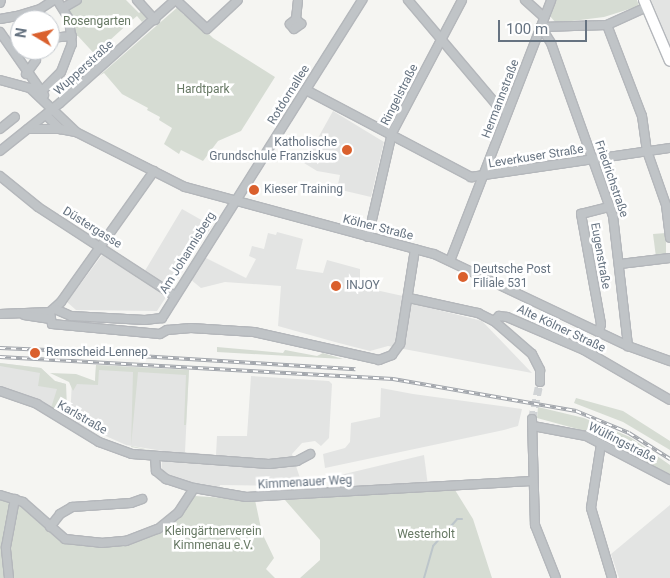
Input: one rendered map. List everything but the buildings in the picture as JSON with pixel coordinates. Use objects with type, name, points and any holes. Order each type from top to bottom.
[{"type":"main road","points":[[645,4],[670,61]]},
{"type":"street","points":[[38,10],[56,0],[63,8],[72,36],[64,67],[41,92]]},
{"type":"street","points":[[63,8],[77,0]]},
{"type":"street","points":[[137,0],[155,20]]},
{"type":"street","points":[[176,0],[207,29],[238,0]]},
{"type":"street","name":"Wupperstraße","points":[[0,150],[22,131],[51,111],[176,0]]},
{"type":"street","points":[[296,18],[298,0]]},
{"type":"street","name":"Rotdornallee","points":[[234,202],[362,0]]},
{"type":"street","points":[[408,0],[496,104],[508,112]]},
{"type":"street","name":"Ringelstraße","points":[[368,237],[391,137],[462,0]]},
{"type":"street","points":[[525,0],[544,17]]},
{"type":"street","name":"Hermannstraße","points":[[450,261],[551,0]]},
{"type":"street","points":[[541,28],[607,25],[645,4]]},
{"type":"street","points":[[607,25],[640,109],[648,147],[647,151],[666,205],[670,238]]},
{"type":"street","name":"Friedrichstraße","points":[[541,28],[551,43],[610,206],[620,264],[628,346]]},
{"type":"street","name":"Kölner Straße","points":[[0,32],[26,74],[41,92],[60,129],[76,132]]},
{"type":"street","points":[[60,37],[72,36]]},
{"type":"street","points":[[26,74],[35,60]]},
{"type":"street","name":"Kölner Straße","points":[[0,80],[30,88],[51,111],[76,132],[185,187],[234,202],[415,248],[450,261],[628,346],[670,361]]},
{"type":"street","name":"Leverkuser Straße","points":[[306,90],[391,137],[471,177],[482,177],[670,148]]},
{"type":"street","points":[[0,129],[15,117]]},
{"type":"street","points":[[22,131],[39,127],[60,129]]},
{"type":"street","points":[[51,313],[154,171]]},
{"type":"street","name":"Düstergasse","points":[[0,176],[24,197],[175,296]]},
{"type":"street","name":"Am Johannisberg","points":[[166,324],[175,296],[234,202]]},
{"type":"street","name":"Eugenstraße","points":[[599,332],[599,316],[581,214],[610,206]]},
{"type":"street","points":[[0,314],[51,313],[144,320],[191,328],[269,334],[374,360],[390,356],[400,344],[409,298],[415,248]]},
{"type":"street","points":[[620,264],[670,258]]},
{"type":"street","name":"Alte Kölner Straße","points":[[409,298],[478,313],[494,321],[532,354],[540,370],[540,382]]},
{"type":"street","points":[[51,313],[56,325],[146,330],[160,334],[166,324]]},
{"type":"street","name":"Alte Kölner Straße","points":[[494,321],[499,316],[507,317],[584,350],[670,400]]},
{"type":"street","name":"Karlstraße","points":[[0,391],[37,404],[111,447],[155,458],[285,464],[310,454]]},
{"type":"street","name":"Wülfingstraße","points":[[532,481],[532,422],[576,432],[670,480]]},
{"type":"street","points":[[602,444],[591,508],[612,578]]},
{"type":"street","points":[[0,495],[15,499],[72,542],[129,540],[166,524],[180,510],[194,488],[159,475],[155,458]]},
{"type":"street","points":[[532,481],[535,525],[556,578]]},
{"type":"street","name":"Kimmenauer Weg","points":[[194,488],[256,497],[532,481]]},
{"type":"street","points":[[9,578],[6,547],[15,499]]},
{"type":"street","points":[[50,527],[60,514],[72,507],[131,503],[142,499]]},
{"type":"shaded area","points":[[651,0],[670,0],[670,45]]},
{"type":"shaded area","name":"Katholische Grundschule Franziskus","points":[[333,111],[384,142],[371,197],[337,189],[340,175],[317,171],[304,163]]},
{"type":"shaded area","points":[[182,209],[212,226],[157,311],[76,310],[67,302],[102,255],[140,279]]},
{"type":"shaded area","points":[[277,232],[303,239],[296,269],[323,273],[327,260],[360,269],[360,278],[371,289],[403,296],[403,301],[482,321],[532,373],[388,346],[370,351],[335,342],[278,326],[281,286],[225,282],[201,288],[190,279],[204,257],[246,278],[256,259],[249,256],[252,246],[264,249],[268,233],[276,235]]},
{"type":"shaded area","points":[[0,363],[41,368],[55,381],[66,384],[67,416],[34,398],[0,387]]},
{"type":"shaded area","points":[[96,365],[189,370],[185,452],[216,455],[217,436],[247,436],[251,376],[329,381],[332,384],[329,438],[321,446],[315,441],[302,443],[292,454],[302,484],[296,486],[220,485],[219,489],[169,477],[161,472],[163,451],[126,445],[70,420],[72,380],[95,381]]},
{"type":"shaded area","points":[[381,388],[522,409],[518,426],[325,468],[323,454],[345,448],[350,442],[351,423],[380,417]]},
{"type":"shaded area","points":[[424,455],[428,486],[332,489],[332,477]]},
{"type":"shaded area","points":[[670,505],[670,578],[619,578],[611,554]]},
{"type":"green space","name":"Rosengarten","points":[[81,0],[126,0],[139,13],[143,10],[149,16],[142,22],[137,16],[131,21],[98,51],[103,57],[100,60],[78,36],[74,36],[65,10]]},
{"type":"green space","points":[[555,0],[637,0],[639,6],[604,17],[556,23],[549,15]]},
{"type":"green space","name":"Hardtpark","points":[[179,6],[183,9],[181,12],[184,15],[186,12],[213,38],[275,77],[241,131],[218,141],[203,161],[181,150],[179,154],[164,144],[172,128],[159,120],[160,117],[147,110],[148,108],[122,94],[104,73],[99,76]]},
{"type":"green space","points":[[666,233],[666,255],[656,257],[653,234]]},
{"type":"green space","points":[[217,347],[283,353],[285,350],[317,356],[323,353],[343,359],[217,352]]},
{"type":"green space","points":[[0,363],[41,368],[55,381],[66,384],[67,416],[51,408],[57,389],[38,386],[40,373],[0,366]]},
{"type":"green space","points":[[96,365],[189,370],[186,425],[184,425],[186,375],[138,372],[131,446],[133,372],[99,370],[98,385],[77,384],[73,391],[69,382],[50,373],[76,374],[95,381]]},
{"type":"green space","points":[[576,398],[623,411],[670,441],[670,450],[623,422],[574,403]]},
{"type":"green space","points":[[538,407],[584,418],[630,437],[670,465],[670,478],[585,431],[537,418]]},
{"type":"green space","name":"Westerholt","points":[[455,490],[473,519],[492,578],[300,578],[320,560],[320,540],[285,500]]},
{"type":"green space","name":"Kleingärtnerverein Kimmenau e.V.","points":[[195,496],[255,500],[262,533],[274,558],[266,569],[275,578],[0,578],[0,498],[20,504],[65,541],[97,546],[129,543],[152,536],[179,516]]},
{"type":"waterway","points":[[424,578],[433,546],[457,519],[462,519]]},
{"type":"tunnel","points":[[532,419],[540,382]]},
{"type":"railway","points":[[0,348],[47,350]]},
{"type":"railway","points":[[58,351],[355,369]]},
{"type":"railway","points":[[0,357],[393,379],[576,411],[629,433],[670,459]]},
{"type":"place","name":"Katholische Grundschule Franziskus","points":[[347,150]]},
{"type":"place","name":"Kieser Training","points":[[254,190]]},
{"type":"place","name":"Deutsche Post Filiale 531","points":[[463,277]]},
{"type":"place","name":"INJOY","points":[[336,286]]},
{"type":"place","name":"Remscheid-Lennep","points":[[35,353]]}]
